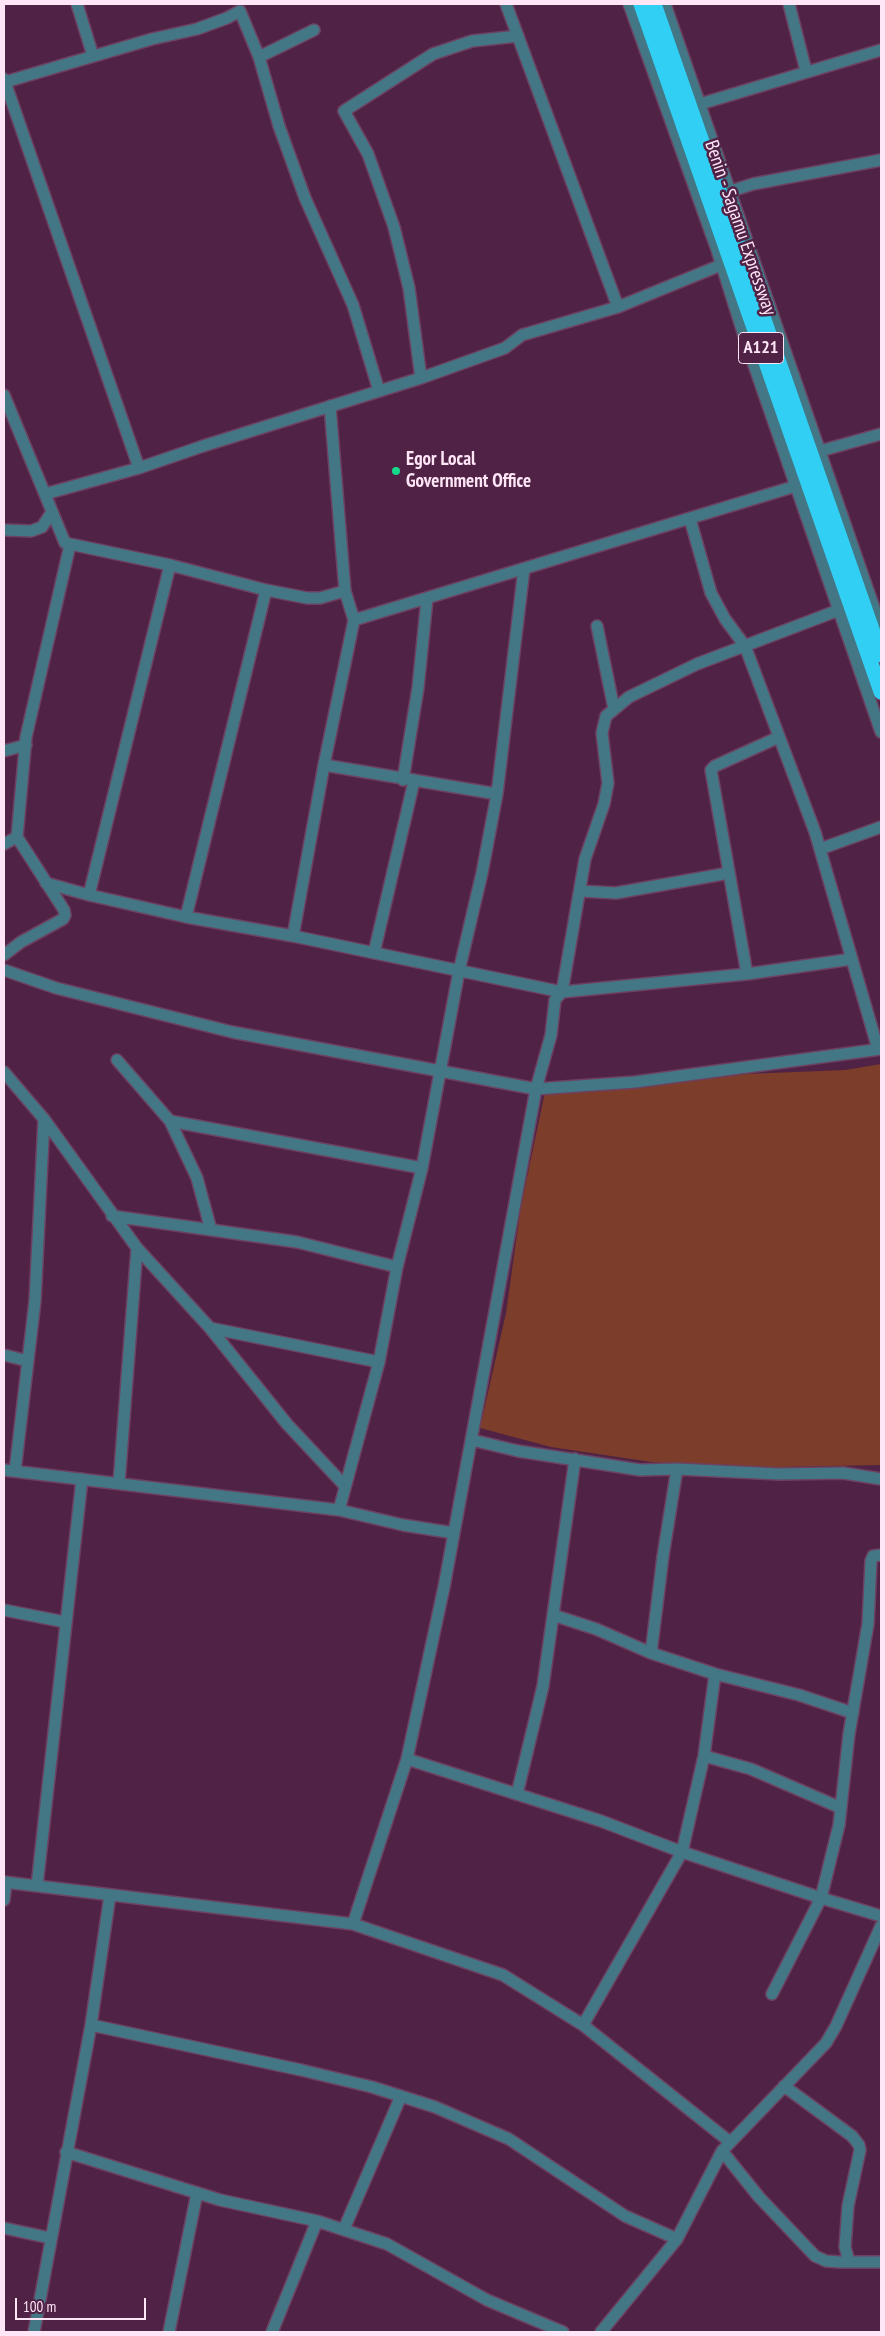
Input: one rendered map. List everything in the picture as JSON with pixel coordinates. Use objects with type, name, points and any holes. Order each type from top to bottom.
[{"type":"highway","name":"Benin - Sagamu Expressway","points":[[641,4],[881,692]]},
{"type":"highway","name":"A121","points":[[654,4],[881,655]]},
{"type":"street","points":[[76,4],[93,56]]},
{"type":"street","points":[[506,4],[618,307]]},
{"type":"street","points":[[629,4],[722,265],[881,732]]},
{"type":"street","points":[[665,4],[881,628]]},
{"type":"street","points":[[789,4],[806,71]]},
{"type":"street","points":[[139,468],[4,81],[152,39],[197,29],[240,11],[260,57],[279,126],[304,198],[353,305],[379,391]]},
{"type":"street","points":[[260,57],[314,30]]},
{"type":"street","points":[[421,378],[409,288],[394,227],[368,154],[344,111],[433,54],[472,41],[518,36]]},
{"type":"street","points":[[700,104],[881,50]]},
{"type":"street","points":[[731,191],[753,184],[881,160]]},
{"type":"street","points":[[45,494],[139,468],[421,378],[506,348],[522,335],[618,307],[722,265]]},
{"type":"street","points":[[4,395],[9,421],[45,494],[65,543],[170,564],[266,590],[307,598],[320,598],[345,591]]},
{"type":"street","points":[[293,936],[324,765],[354,620],[345,591],[330,406]]},
{"type":"street","points":[[820,451],[881,434]]},
{"type":"street","points":[[354,620],[796,486]]},
{"type":"street","points":[[4,530],[31,531],[42,527],[52,512]]},
{"type":"street","points":[[4,970],[56,988],[232,1032],[536,1089],[635,1082],[879,1049],[820,849],[745,646],[725,619],[711,593],[690,519]]},
{"type":"street","points":[[4,954],[21,942],[63,919],[65,915],[64,910],[17,837],[26,745],[70,545]]},
{"type":"street","points":[[89,895],[170,564]]},
{"type":"street","points":[[339,1510],[378,1362],[397,1268],[422,1168],[459,971],[482,873],[497,794],[524,569]]},
{"type":"street","points":[[186,917],[266,590]]},
{"type":"street","points":[[374,953],[409,780],[427,599]]},
{"type":"street","points":[[353,1924],[407,1759],[472,1440],[536,1089],[551,1035],[555,1000],[562,992],[585,859],[604,804],[608,783],[602,734],[606,716],[629,698],[697,664],[839,610]]},
{"type":"street","points":[[597,626],[614,709]]},
{"type":"street","points":[[747,974],[711,770],[714,766],[779,736]]},
{"type":"street","points":[[4,751],[26,745]]},
{"type":"street","points":[[324,765],[497,794]]},
{"type":"street","points":[[820,849],[881,827]]},
{"type":"street","points":[[4,844],[17,837]]},
{"type":"street","points":[[580,891],[616,893],[729,873]]},
{"type":"street","points":[[46,883],[89,895],[186,917],[293,936],[562,992],[747,974],[852,959]]},
{"type":"street","points":[[117,1060],[170,1121],[197,1178],[211,1230]]},
{"type":"street","points":[[4,1072],[44,1119],[112,1216],[137,1248],[210,1328],[287,1424],[345,1486]]},
{"type":"street","points":[[44,1119],[34,1301],[28,1360],[9,1470],[339,1510],[403,1525],[454,1533]]},
{"type":"street","points":[[170,1121],[422,1168]]},
{"type":"street","points":[[112,1216],[297,1242],[397,1268]]},
{"type":"street","points":[[119,1483],[137,1248]]},
{"type":"street","points":[[210,1328],[378,1362]]},
{"type":"street","points":[[4,1355],[28,1360]]},
{"type":"street","points":[[472,1440],[518,1451],[575,1458],[640,1470],[677,1469],[779,1474],[843,1473],[881,1479]]},
{"type":"street","points":[[517,1794],[543,1686],[575,1458]]},
{"type":"street","points":[[651,1654],[677,1469]]},
{"type":"street","points":[[37,1886],[64,1622],[82,1479]]},
{"type":"street","points":[[772,1994],[821,1898],[839,1825],[849,1734],[868,1624],[870,1561],[873,1556],[881,1555]]},
{"type":"street","points":[[4,1610],[64,1622]]},
{"type":"street","points":[[553,1615],[596,1628],[651,1654],[715,1674],[799,1694],[853,1713]]},
{"type":"street","points":[[583,2025],[682,1852],[704,1756],[715,1674]]},
{"type":"street","points":[[704,1756],[751,1769],[841,1808]]},
{"type":"street","points":[[407,1759],[601,1821],[682,1852],[881,1916]]},
{"type":"street","points":[[4,1900],[5,1882],[353,1924],[503,1975],[583,2025],[726,2147],[765,2204],[815,2256],[826,2261],[881,2262]]},
{"type":"street","points":[[34,2332],[90,2025],[110,1895]]},
{"type":"street","points":[[601,2332],[676,2239],[726,2147],[826,2043],[836,2026],[881,1926]]},
{"type":"street","points":[[90,2025],[301,2070],[435,2107],[509,2139],[625,2216],[676,2239]]},
{"type":"street","points":[[784,2086],[858,2140],[860,2150],[848,2206],[845,2247],[849,2262]]},
{"type":"street","points":[[344,2230],[400,2096]]},
{"type":"street","points":[[66,2152],[220,2200],[317,2221],[387,2244],[487,2300],[563,2332]]},
{"type":"street","points":[[169,2332],[197,2193]]},
{"type":"street","points":[[272,2332],[317,2221]]},
{"type":"street","points":[[4,2228],[50,2238]]},
{"type":"shaded area","points":[[881,1064],[881,1465],[726,1468],[651,1462],[551,1447],[480,1428],[506,1313],[521,1206],[545,1092],[652,1085],[747,1074],[845,1070]]},
{"type":"place","name":"Egor Local Government Office","points":[[396,471]]}]
